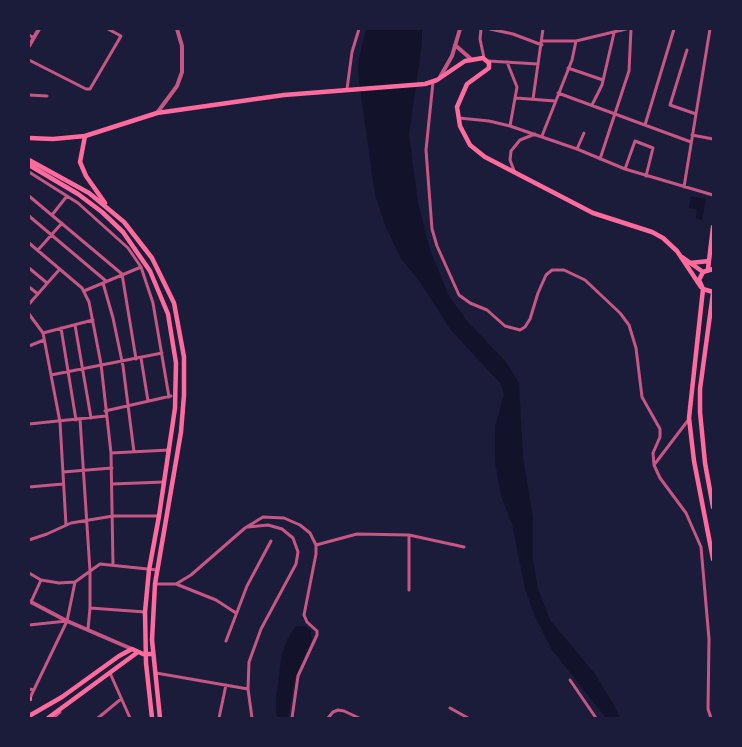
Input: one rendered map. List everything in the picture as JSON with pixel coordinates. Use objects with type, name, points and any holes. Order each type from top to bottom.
[{"type":"main road","points":[[29,138],[53,139],[85,136],[157,112],[349,89],[423,84],[433,82],[471,59],[486,60],[489,69],[472,80],[462,92],[457,107],[457,118],[466,140],[476,151],[593,213],[658,235],[690,263],[708,270]]},
{"type":"main road","points":[[85,136],[80,162],[86,176],[108,208]]},
{"type":"main road","points":[[29,160],[89,194],[124,222],[152,258],[174,303],[181,335],[184,395],[181,432],[155,584],[153,654],[160,718]]},
{"type":"main road","points":[[29,165],[69,188],[102,212],[122,232],[147,264],[158,286],[168,314],[176,363],[176,396],[159,516],[149,570],[145,612],[146,654],[152,718]]},
{"type":"main road","points":[[713,227],[708,270],[699,280],[702,288],[689,418],[694,461],[713,560]]},
{"type":"main road","points":[[681,256],[702,288],[713,292],[700,389],[700,412],[705,463],[713,507]]},
{"type":"main road","points":[[690,263],[709,261]]},
{"type":"main road","points":[[29,716],[49,706],[108,663],[135,650],[146,654],[153,654]]},
{"type":"main road","points":[[48,718],[110,673],[135,650]]},
{"type":"main road","points":[[83,682],[88,689]]},
{"type":"street","points":[[29,46],[39,29]]},
{"type":"street","points":[[29,60],[86,89],[90,89],[121,36],[108,29]]},
{"type":"street","points":[[157,112],[181,76],[183,53],[177,29]]},
{"type":"street","points":[[349,89],[352,52],[359,29]]},
{"type":"street","points":[[440,77],[455,45],[460,29]]},
{"type":"street","points":[[480,29],[480,39],[486,60],[538,64]]},
{"type":"street","points":[[490,29],[542,43],[576,41],[623,29]]},
{"type":"street","points":[[533,99],[543,29]]},
{"type":"street","points":[[600,159],[629,71],[631,29]]},
{"type":"street","points":[[645,125],[674,29]]},
{"type":"street","points":[[684,187],[710,29]]},
{"type":"street","points":[[592,105],[603,80],[614,32]]},
{"type":"street","points":[[29,35],[34,38]]},
{"type":"street","points":[[542,136],[568,68],[576,41]]},
{"type":"street","points":[[455,45],[471,59]]},
{"type":"street","points":[[687,50],[670,105],[696,114]]},
{"type":"street","points":[[507,62],[516,81],[516,98],[510,126]]},
{"type":"street","points":[[568,68],[603,80]]},
{"type":"street","points":[[433,82],[426,150],[432,229],[434,239],[456,291],[470,303],[487,310],[505,326],[520,330],[525,327],[530,319],[538,293],[549,272],[564,270],[585,280],[620,313],[631,330],[642,397],[660,429],[660,437],[653,453],[654,465],[660,478],[686,513],[700,547],[708,621],[710,660],[708,709],[711,718]]},
{"type":"street","points":[[558,93],[691,142]]},
{"type":"street","points":[[29,95],[47,96]]},
{"type":"street","points":[[516,98],[555,101]]},
{"type":"street","points":[[457,118],[489,121],[510,126],[577,149],[625,169],[713,194]]},
{"type":"street","points":[[577,149],[584,133]]},
{"type":"street","points":[[515,173],[510,160],[513,146],[524,138],[535,134]]},
{"type":"street","points":[[692,135],[713,138]]},
{"type":"street","points":[[625,169],[635,141],[653,148],[646,176]]},
{"type":"street","points":[[29,172],[78,203],[128,248],[141,267],[153,303],[169,397]]},
{"type":"street","points":[[29,196],[122,274],[148,401]]},
{"type":"street","points":[[52,215],[67,196]]},
{"type":"street","points":[[29,216],[104,282],[113,318],[129,405],[134,452]]},
{"type":"street","points":[[38,250],[62,223]]},
{"type":"street","points":[[29,243],[84,291],[93,320],[101,364],[111,453],[113,566]]},
{"type":"street","points":[[84,291],[147,264]]},
{"type":"street","points":[[29,268],[48,283]]},
{"type":"street","points":[[29,304],[59,270]]},
{"type":"street","points":[[29,286],[38,294]]},
{"type":"street","points":[[29,314],[43,332],[60,422],[66,525]]},
{"type":"street","points":[[43,332],[93,320]]},
{"type":"street","points":[[75,324],[91,418]]},
{"type":"street","points":[[61,328],[67,371],[78,420],[83,470],[90,571],[88,629]]},
{"type":"street","points":[[29,346],[45,340]]},
{"type":"street","points":[[51,375],[162,353]]},
{"type":"street","points":[[105,410],[176,396]]},
{"type":"street","points":[[29,424],[106,416]]},
{"type":"street","points":[[654,465],[689,418]]},
{"type":"street","points":[[111,453],[169,450]]},
{"type":"street","points":[[63,472],[112,468]]},
{"type":"street","points":[[112,484],[164,482]]},
{"type":"street","points":[[29,487],[63,484]]},
{"type":"street","points":[[29,540],[66,525],[85,520],[113,516],[159,516]]},
{"type":"street","points":[[176,584],[218,554],[245,528],[263,518],[284,518],[303,527],[312,537],[316,546],[315,561],[304,615],[317,635],[298,676],[292,718]]},
{"type":"street","points":[[245,528],[260,525],[282,529],[293,538],[298,552],[296,564],[254,643],[249,662],[248,689],[252,718]]},
{"type":"street","points":[[316,546],[357,534],[409,535],[464,547]]},
{"type":"street","points":[[409,535],[409,590]]},
{"type":"street","points":[[226,640],[236,613],[271,541]]},
{"type":"street","points":[[29,573],[41,580],[59,583],[75,582],[100,564],[157,570]]},
{"type":"street","points":[[41,580],[30,601],[67,621],[135,650]]},
{"type":"street","points":[[29,700],[67,621],[75,582]]},
{"type":"street","points":[[155,584],[176,584],[216,600],[236,613]]},
{"type":"street","points":[[90,608],[145,612]]},
{"type":"street","points":[[29,625],[67,621]]},
{"type":"street","points":[[110,673],[130,718]]},
{"type":"street","points":[[156,673],[248,689]]},
{"type":"street","points":[[570,680],[596,718]]},
{"type":"street","points":[[219,718],[226,685]]},
{"type":"street","points":[[29,689],[34,690]]},
{"type":"street","points":[[98,718],[121,699]]},
{"type":"street","points":[[53,718],[64,707]]},
{"type":"street","points":[[450,708],[468,718]]},
{"type":"street","points":[[328,718],[333,712],[338,710],[359,718]]},
{"type":"shaded area","points":[[366,29],[422,29],[422,44],[409,135],[418,203],[430,250],[449,296],[467,321],[506,362],[519,383],[523,456],[533,517],[533,561],[538,589],[550,620],[595,674],[620,718],[606,718],[552,650],[534,614],[525,589],[512,524],[501,496],[495,462],[495,426],[504,395],[500,383],[450,329],[418,279],[401,259],[385,225],[375,195],[359,81],[358,63]]},
{"type":"shaded area","points":[[691,196],[706,199],[702,220],[696,219],[697,209],[689,208]]},
{"type":"shaded area","points":[[306,626],[311,631],[312,640],[295,678],[288,718],[279,718],[276,715],[276,697],[282,654],[287,640],[295,627]]}]
